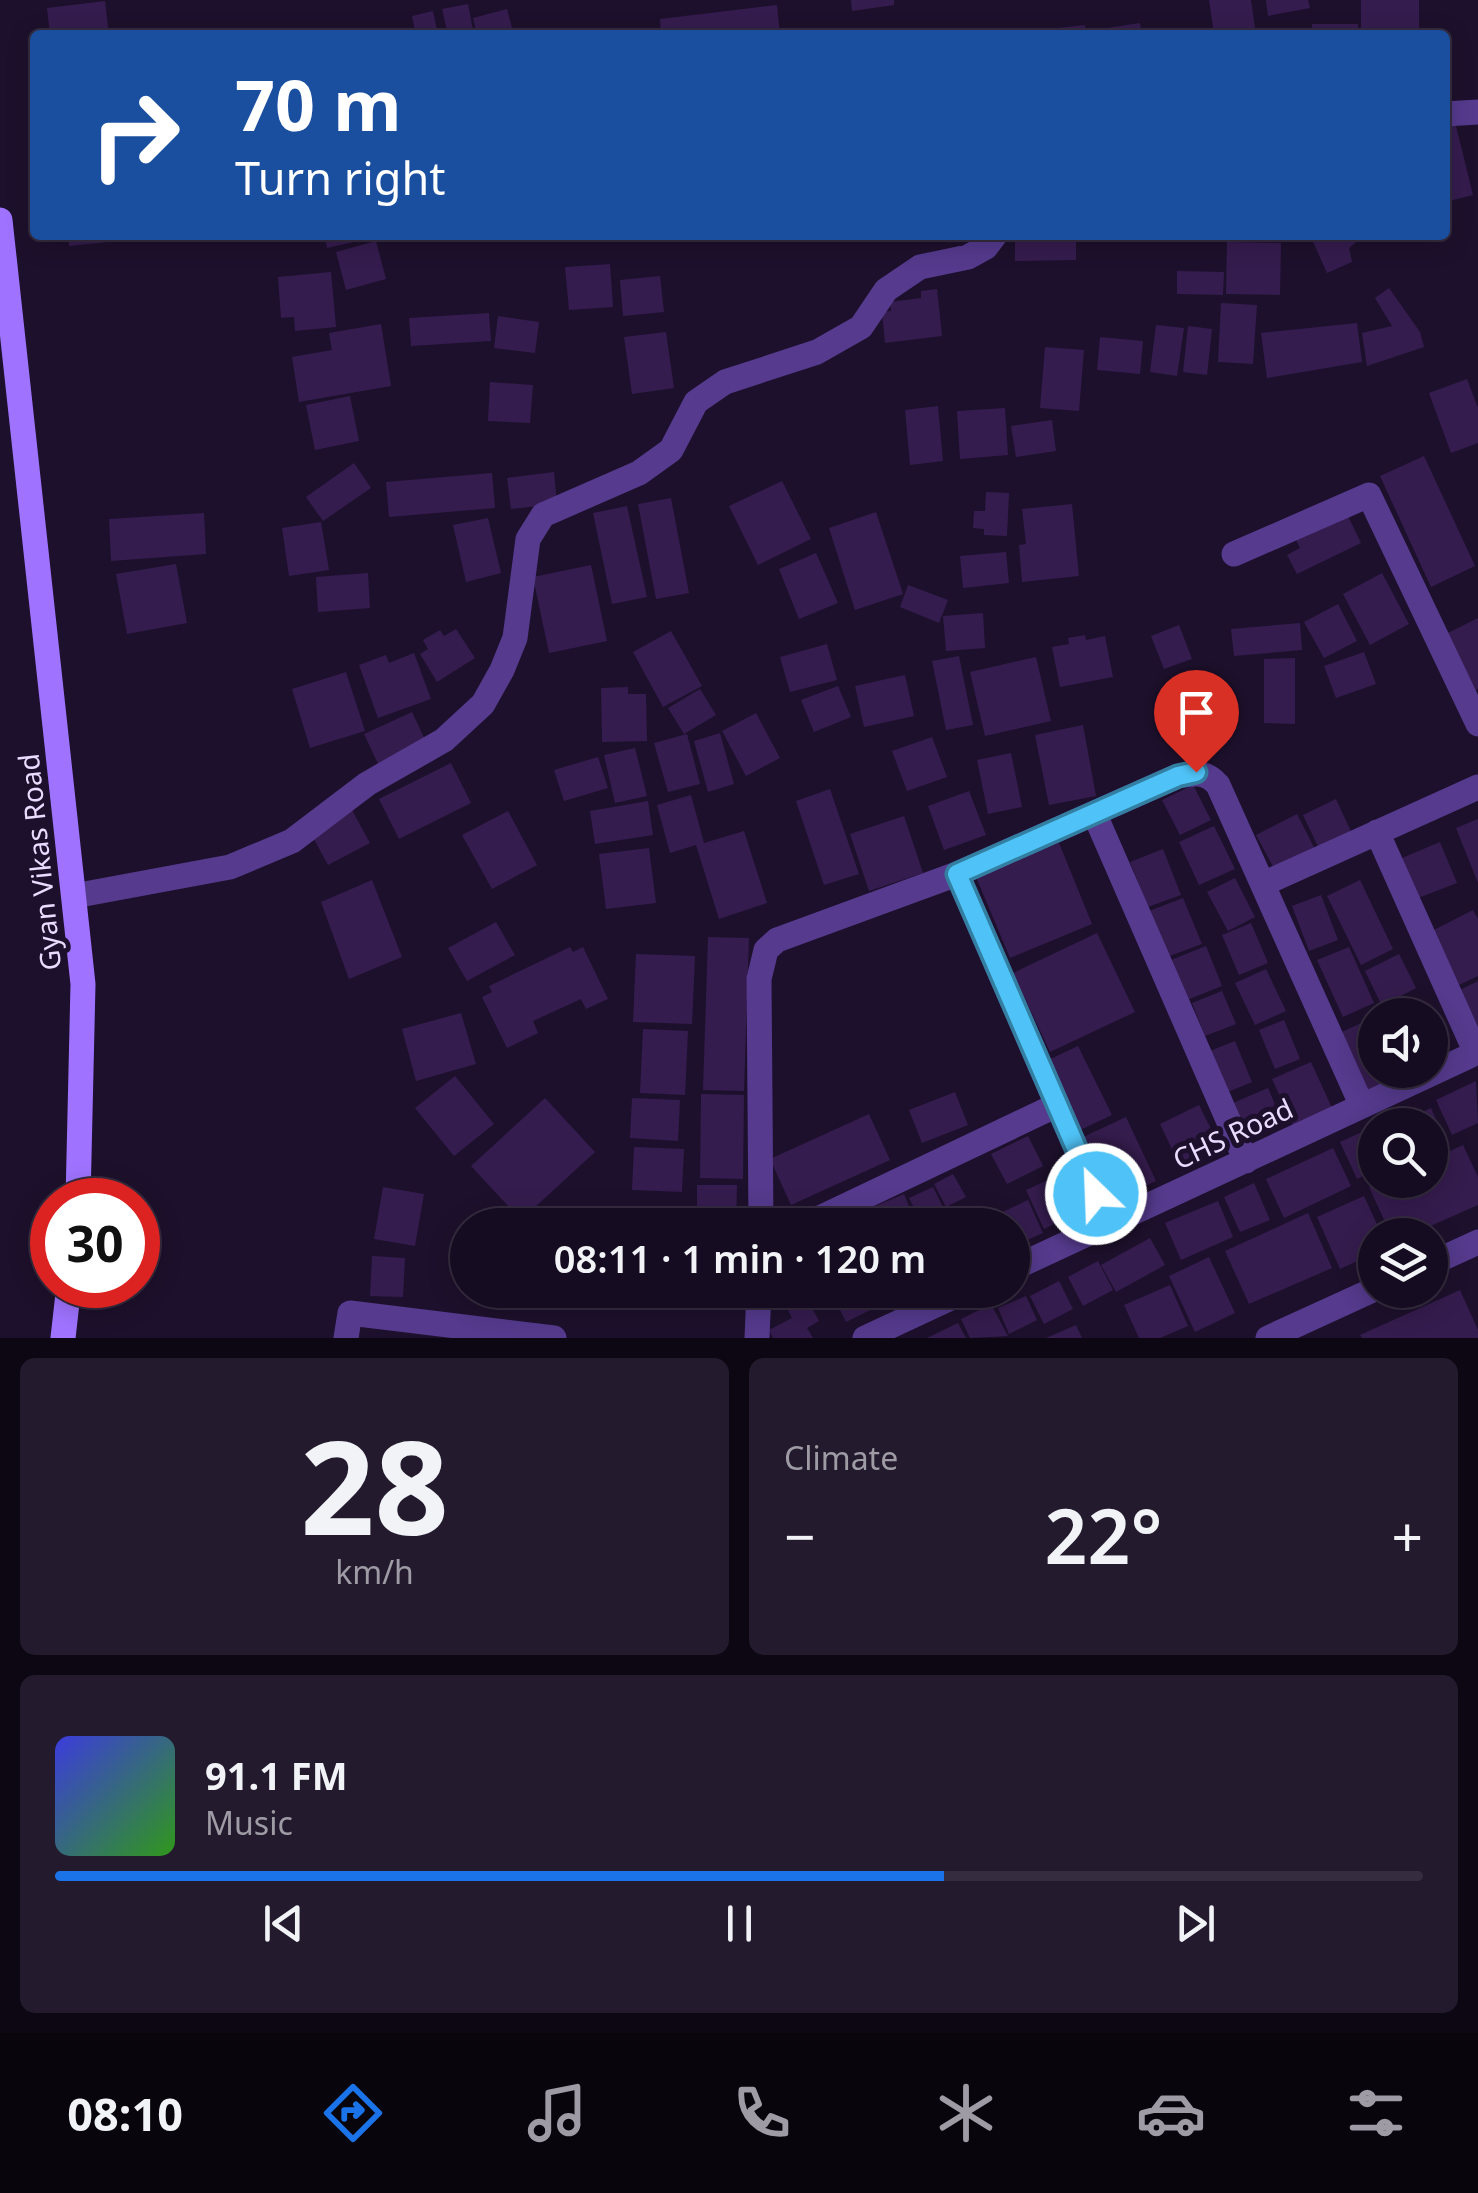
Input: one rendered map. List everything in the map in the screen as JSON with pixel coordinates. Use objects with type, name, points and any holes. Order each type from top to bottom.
[{"type":"street","points":[[1450,114],[1478,112]]},
{"type":"street","name":"Gyan Vikas Road","points":[[0,220],[83,984],[79,1178]]},
{"type":"street","points":[[74,896],[230,867],[292,840],[367,784],[444,740],[483,704],[502,670],[515,638],[528,539],[543,515],[639,473],[671,450],[696,402],[725,382],[817,352],[861,327],[886,290],[920,267],[968,257],[992,240]]},
{"type":"street","points":[[1234,554],[1370,495],[1478,724]]},
{"type":"street","points":[[761,1208],[759,979],[766,950],[777,940],[957,874],[1178,776],[1196,772],[1210,776],[1218,786],[1362,1106]]},
{"type":"street","points":[[1263,884],[1478,787]]},
{"type":"street","points":[[1095,815],[1246,1160]]},
{"type":"street","points":[[1377,832],[1477,1053]]},
{"type":"street","points":[[957,874],[1110,1224]]},
{"type":"street","name":"CHS Road","points":[[1030,1262],[1477,1053]]},
{"type":"street","points":[[841,1208],[1057,1105]]},
{"type":"street","points":[[1448,1256],[1478,1242]]},
{"type":"street","points":[[1268,1338],[1358,1297]]},
{"type":"street","points":[[63,1338],[66,1308]]},
{"type":"street","points":[[757,1338],[758,1308]]},
{"type":"street","points":[[865,1338],[929,1308]]},
{"type":"street","points":[[346,1338],[350,1314],[554,1338]]},
{"type":"building","points":[[851,0],[894,0],[894,5],[852,11]]},
{"type":"building","points":[[1209,0],[1251,0],[1255,28],[1213,30]]},
{"type":"building","points":[[1266,0],[1308,0],[1310,8],[1268,16]]},
{"type":"building","points":[[1361,0],[1419,0],[1419,30],[1361,30]]},
{"type":"building","points":[[105,1],[108,30],[49,30],[47,8]]},
{"type":"building","points":[[468,4],[473,30],[447,30],[442,9]]},
{"type":"building","points":[[777,5],[780,30],[661,30],[660,19]]},
{"type":"building","points":[[507,9],[513,30],[476,30],[473,18]]},
{"type":"building","points":[[433,11],[437,30],[415,30],[412,16]]},
{"type":"building","points":[[1140,23],[1141,30],[1094,30]]},
{"type":"building","points":[[1312,24],[1358,24],[1358,30],[1312,30]]},
{"type":"building","points":[[1085,25],[1086,30],[1039,30]]},
{"type":"building","points":[[1454,118],[1473,195],[1450,201],[1450,119]]},
{"type":"building","points":[[68,240],[118,240],[118,241],[69,246]]},
{"type":"building","points":[[325,240],[363,240],[327,248]]},
{"type":"building","points":[[1015,240],[1076,240],[1076,260],[1015,261]]},
{"type":"building","points":[[1312,240],[1359,240],[1349,248],[1352,262],[1327,273]]},
{"type":"building","points":[[376,241],[386,279],[346,290],[336,252]]},
{"type":"building","points":[[1227,242],[1281,243],[1280,295],[1226,294]]},
{"type":"building","points":[[610,264],[613,307],[569,310],[565,267]]},
{"type":"building","points":[[1177,271],[1224,272],[1223,295],[1177,294]]},
{"type":"building","points":[[331,272],[336,327],[295,331],[294,317],[281,318],[278,277]]},
{"type":"building","points":[[660,276],[664,312],[623,316],[620,280]]},
{"type":"building","points":[[1389,288],[1420,332],[1424,347],[1367,366],[1362,333],[1392,326],[1375,298]]},
{"type":"building","points":[[937,289],[942,336],[885,343],[882,312],[891,311],[890,302],[921,298],[921,291]]},
{"type":"building","points":[[1221,303],[1257,305],[1253,364],[1218,362]]},
{"type":"building","points":[[489,313],[491,341],[411,346],[409,318]]},
{"type":"building","points":[[498,316],[539,322],[535,353],[494,348]]},
{"type":"building","points":[[1357,323],[1362,362],[1267,378],[1261,333]]},
{"type":"building","points":[[381,324],[391,386],[299,402],[292,357],[332,350],[329,333]]},
{"type":"building","points":[[1156,325],[1184,328],[1177,376],[1150,372]]},
{"type":"building","points":[[1188,326],[1212,329],[1207,375],[1183,372]]},
{"type":"building","points":[[666,332],[674,388],[632,394],[624,337]]},
{"type":"building","points":[[1100,337],[1143,341],[1140,374],[1097,370]]},
{"type":"building","points":[[1045,347],[1084,350],[1079,411],[1040,408]]},
{"type":"building","points":[[1467,379],[1478,408],[1478,443],[1451,453],[1429,393]]},
{"type":"building","points":[[490,382],[533,385],[530,423],[488,421]]},
{"type":"building","points":[[350,396],[359,441],[315,450],[306,405]]},
{"type":"building","points":[[938,406],[943,461],[910,465],[905,410]]},
{"type":"building","points":[[1005,408],[1008,455],[960,459],[957,411]]},
{"type":"building","points":[[1052,420],[1056,451],[1016,457],[1011,426]]},
{"type":"building","points":[[1424,456],[1475,566],[1431,587],[1380,476]]},
{"type":"building","points":[[354,463],[371,488],[323,521],[306,497]]},
{"type":"building","points":[[554,472],[557,504],[511,509],[507,478]]},
{"type":"building","points":[[492,473],[495,508],[389,517],[386,482]]},
{"type":"building","points":[[782,481],[811,539],[758,565],[729,506]]},
{"type":"building","points":[[986,492],[1009,493],[1007,536],[984,535],[984,529],[973,528],[974,511],[985,511]]},
{"type":"building","points":[[671,498],[689,593],[656,599],[638,504]]},
{"type":"building","points":[[1072,504],[1079,576],[1022,582],[1019,545],[1026,544],[1022,509]]},
{"type":"building","points":[[627,506],[647,597],[612,604],[593,513]]},
{"type":"building","points":[[1345,510],[1361,543],[1297,574],[1287,555],[1300,548],[1294,536]]},
{"type":"building","points":[[876,512],[903,594],[855,610],[829,528]]},
{"type":"building","points":[[204,513],[206,554],[111,561],[109,519]]},
{"type":"building","points":[[488,518],[501,573],[466,582],[453,525]]},
{"type":"building","points":[[321,522],[329,570],[289,576],[282,528]]},
{"type":"building","points":[[1006,552],[1009,583],[963,588],[960,556]]},
{"type":"building","points":[[816,553],[838,603],[799,619],[779,569]]},
{"type":"building","points":[[176,564],[187,623],[127,634],[116,574]]},
{"type":"building","points":[[591,565],[607,641],[549,653],[533,577]]},
{"type":"building","points":[[368,573],[370,608],[318,612],[316,577]]},
{"type":"building","points":[[1382,573],[1409,624],[1370,645],[1343,594]]},
{"type":"building","points":[[908,585],[948,600],[939,623],[900,607]]},
{"type":"building","points":[[1338,604],[1357,641],[1324,658],[1304,622]]},
{"type":"building","points":[[983,613],[985,648],[946,651],[943,616]]},
{"type":"building","points":[[1478,618],[1478,689],[1472,692],[1444,635]]},
{"type":"building","points":[[1300,623],[1302,650],[1234,656],[1231,629]]},
{"type":"building","points":[[1179,625],[1192,659],[1164,669],[1151,636]]},
{"type":"building","points":[[456,629],[475,658],[437,682],[420,654],[428,649],[423,640],[440,630],[444,636]]},
{"type":"building","points":[[671,631],[702,686],[663,707],[633,652]]},
{"type":"building","points":[[1085,635],[1086,640],[1105,636],[1113,677],[1060,687],[1052,647]]},
{"type":"building","points":[[827,644],[837,680],[790,692],[780,657]]},
{"type":"building","points":[[1364,652],[1376,684],[1336,698],[1324,666]]},
{"type":"building","points":[[414,653],[431,699],[378,718],[359,665],[386,655],[389,663]]},
{"type":"building","points":[[959,656],[973,725],[946,730],[932,661]]},
{"type":"building","points":[[1036,657],[1051,721],[985,736],[970,672]]},
{"type":"building","points":[[1295,658],[1295,724],[1264,723],[1264,659]]},
{"type":"building","points":[[346,672],[365,731],[310,748],[292,689]]},
{"type":"building","points":[[905,675],[914,716],[864,727],[855,686]]},
{"type":"building","points":[[838,686],[851,717],[814,732],[801,700]]},
{"type":"building","points":[[628,687],[628,694],[646,694],[647,741],[602,742],[601,688]]},
{"type":"building","points":[[700,689],[716,715],[684,734],[668,708]]},
{"type":"building","points":[[412,712],[428,746],[381,770],[364,734]]},
{"type":"building","points":[[756,713],[780,758],[746,776],[722,731]]},
{"type":"building","points":[[1083,725],[1096,796],[1049,805],[1035,735]]},
{"type":"building","points":[[720,733],[734,784],[708,792],[694,741]]},
{"type":"building","points":[[687,734],[700,784],[668,792],[654,743]]},
{"type":"building","points":[[932,737],[947,777],[907,791],[892,751]]},
{"type":"building","points":[[635,748],[647,796],[615,803],[604,755]]},
{"type":"building","points":[[1011,753],[1022,807],[988,814],[977,760]]},
{"type":"building","points":[[598,757],[608,788],[564,801],[554,770]]},
{"type":"building","points":[[451,763],[471,803],[399,839],[379,799]]},
{"type":"building","points":[[1193,785],[1211,820],[1180,835],[1162,800]]},
{"type":"building","points":[[830,789],[859,874],[824,885],[796,801]]},
{"type":"building","points":[[969,791],[986,835],[944,850],[928,806]]},
{"type":"building","points":[[691,795],[704,843],[744,831],[767,903],[719,919],[696,845],[670,853],[657,805]]},
{"type":"building","points":[[1336,799],[1353,836],[1320,851],[1303,815]]},
{"type":"building","points":[[648,801],[653,835],[595,844],[590,811]]},
{"type":"building","points":[[352,810],[370,843],[328,865],[310,832]]},
{"type":"building","points":[[508,811],[537,865],[492,889],[462,835]]},
{"type":"building","points":[[1297,814],[1317,853],[1277,874],[1256,835]]},
{"type":"building","points":[[904,816],[923,873],[869,891],[850,834]]},
{"type":"building","points":[[1478,819],[1478,883],[1456,828]]},
{"type":"building","points":[[1214,826],[1235,869],[1199,885],[1179,842]]},
{"type":"building","points":[[1440,842],[1457,883],[1418,898],[1402,858]]},
{"type":"building","points":[[1059,843],[1092,924],[1010,958],[976,877]]},
{"type":"building","points":[[649,848],[656,903],[606,909],[599,854]]},
{"type":"building","points":[[1163,849],[1181,895],[1148,907],[1130,862]]},
{"type":"building","points":[[1235,878],[1255,917],[1228,931],[1207,892]]},
{"type":"building","points":[[372,880],[402,957],[349,979],[321,902]]},
{"type":"building","points":[[1360,880],[1393,949],[1361,965],[1327,896]]},
{"type":"building","points":[[1321,895],[1338,940],[1309,951],[1292,906]]},
{"type":"building","points":[[1183,898],[1202,944],[1167,957],[1149,911]]},
{"type":"building","points":[[1473,910],[1478,919],[1478,976],[1459,985],[1432,931]]},
{"type":"building","points":[[496,922],[515,955],[467,981],[448,948]]},
{"type":"building","points":[[1251,923],[1268,963],[1239,975],[1222,935]]},
{"type":"building","points":[[1097,933],[1135,1012],[1050,1052],[1013,973]]},
{"type":"building","points":[[708,937],[749,938],[744,1091],[703,1090]]},
{"type":"building","points":[[1206,946],[1222,986],[1187,1000],[1171,960]]},
{"type":"building","points":[[570,947],[573,952],[583,947],[608,999],[586,1009],[581,999],[533,1021],[538,1033],[507,1048],[482,997],[492,992],[489,986]]},
{"type":"building","points":[[1349,947],[1372,998],[1358,998],[1358,1010],[1343,1017],[1317,960]]},
{"type":"building","points":[[636,954],[695,956],[692,1024],[633,1022]]},
{"type":"building","points":[[1399,954],[1416,988],[1397,998],[1378,998],[1365,971]]},
{"type":"building","points":[[1266,969],[1286,1011],[1255,1025],[1235,983]]},
{"type":"building","points":[[1478,981],[1478,1027],[1460,990]]},
{"type":"building","points":[[1222,991],[1236,1024],[1205,1036],[1192,1003]]},
{"type":"building","points":[[461,1013],[476,1064],[416,1081],[402,1029]]},
{"type":"building","points":[[1284,1020],[1300,1059],[1275,1069],[1259,1030]]},
{"type":"building","points":[[1358,1025],[1358,1080],[1337,1034]]},
{"type":"building","points":[[643,1029],[688,1031],[685,1095],[640,1093]]},
{"type":"building","points":[[1235,1041],[1252,1082],[1223,1094],[1205,1053]]},
{"type":"building","points":[[1078,1046],[1112,1115],[1076,1132],[1042,1063]]},
{"type":"building","points":[[1311,1062],[1332,1108],[1293,1125],[1272,1079]]},
{"type":"building","points":[[455,1076],[494,1124],[454,1156],[415,1108]]},
{"type":"building","points":[[1476,1081],[1478,1123],[1452,1135],[1448,1108],[1440,1108],[1436,1100]]},
{"type":"building","points":[[1268,1088],[1283,1123],[1241,1141],[1226,1106]]},
{"type":"building","points":[[1362,1088],[1380,1088],[1365,1095]]},
{"type":"building","points":[[955,1092],[968,1125],[922,1143],[909,1110]]},
{"type":"building","points":[[701,1094],[744,1095],[743,1179],[700,1178]]},
{"type":"building","points":[[545,1098],[595,1152],[534,1208],[510,1208],[471,1166]]},
{"type":"building","points":[[632,1098],[680,1100],[678,1141],[630,1138]]},
{"type":"building","points":[[1199,1105],[1220,1147],[1180,1166],[1160,1124]]},
{"type":"building","points":[[869,1114],[890,1160],[791,1205],[770,1159]]},
{"type":"building","points":[[1126,1117],[1156,1181],[1111,1202],[1081,1138]]},
{"type":"building","points":[[1358,1134],[1358,1179],[1357,1179],[1340,1142]]},
{"type":"building","points":[[1028,1136],[1043,1166],[1007,1184],[991,1154]]},
{"type":"building","points":[[1463,1145],[1478,1177],[1478,1205],[1448,1218],[1383,1218],[1374,1198],[1448,1198],[1448,1152]]},
{"type":"building","points":[[634,1147],[684,1149],[682,1192],[632,1190]]},
{"type":"building","points":[[1333,1148],[1351,1186],[1284,1218],[1266,1179]]},
{"type":"building","points":[[1076,1167],[1094,1205],[1044,1229],[1026,1190]]},
{"type":"building","points":[[953,1174],[966,1197],[946,1207],[934,1184]]},
{"type":"building","points":[[1254,1183],[1270,1220],[1240,1232],[1224,1197]]},
{"type":"building","points":[[697,1185],[737,1185],[736,1208],[697,1208]]},
{"type":"building","points":[[383,1187],[424,1194],[415,1246],[374,1239]]},
{"type":"building","points":[[933,1187],[944,1208],[914,1208],[909,1198]]},
{"type":"building","points":[[904,1194],[910,1208],[871,1208]]},
{"type":"building","points":[[1365,1198],[1374,1218],[1358,1218],[1358,1261],[1340,1269],[1317,1217]]},
{"type":"building","points":[[1028,1200],[1043,1233],[1030,1239],[1030,1208],[1011,1208]]},
{"type":"building","points":[[1218,1201],[1233,1237],[1181,1260],[1165,1223]]},
{"type":"building","points":[[1308,1213],[1332,1268],[1249,1304],[1225,1251]]},
{"type":"building","points":[[1150,1238],[1165,1265],[1116,1292],[1101,1265]]},
{"type":"building","points":[[372,1256],[405,1258],[403,1297],[370,1296]]},
{"type":"building","points":[[1209,1257],[1235,1313],[1195,1332],[1169,1276]]},
{"type":"building","points":[[1098,1261],[1113,1290],[1083,1306],[1068,1277]]},
{"type":"building","points":[[1059,1281],[1073,1309],[1044,1324],[1030,1296]]},
{"type":"building","points":[[1170,1285],[1188,1326],[1160,1338],[1139,1338],[1124,1305]]},
{"type":"building","points":[[1460,1290],[1478,1338],[1360,1335],[1420,1308],[1448,1308],[1448,1295]]},
{"type":"building","points":[[1030,1305],[1037,1320],[1009,1334],[998,1308],[1030,1308]]},
{"type":"building","points":[[787,1308],[812,1308],[819,1321],[807,1328],[813,1338],[773,1338],[769,1330],[792,1318]]},
{"type":"building","points":[[839,1308],[875,1308],[846,1322]]},
{"type":"building","points":[[983,1308],[993,1308],[1008,1336],[970,1338],[961,1319]]},
{"type":"building","points":[[958,1323],[966,1338],[927,1338]]},
{"type":"building","points":[[1076,1325],[1082,1338],[1046,1338]]},
{"type":"route","points":[[1096,1194],[957,874],[1178,776],[1196,772]]}]
